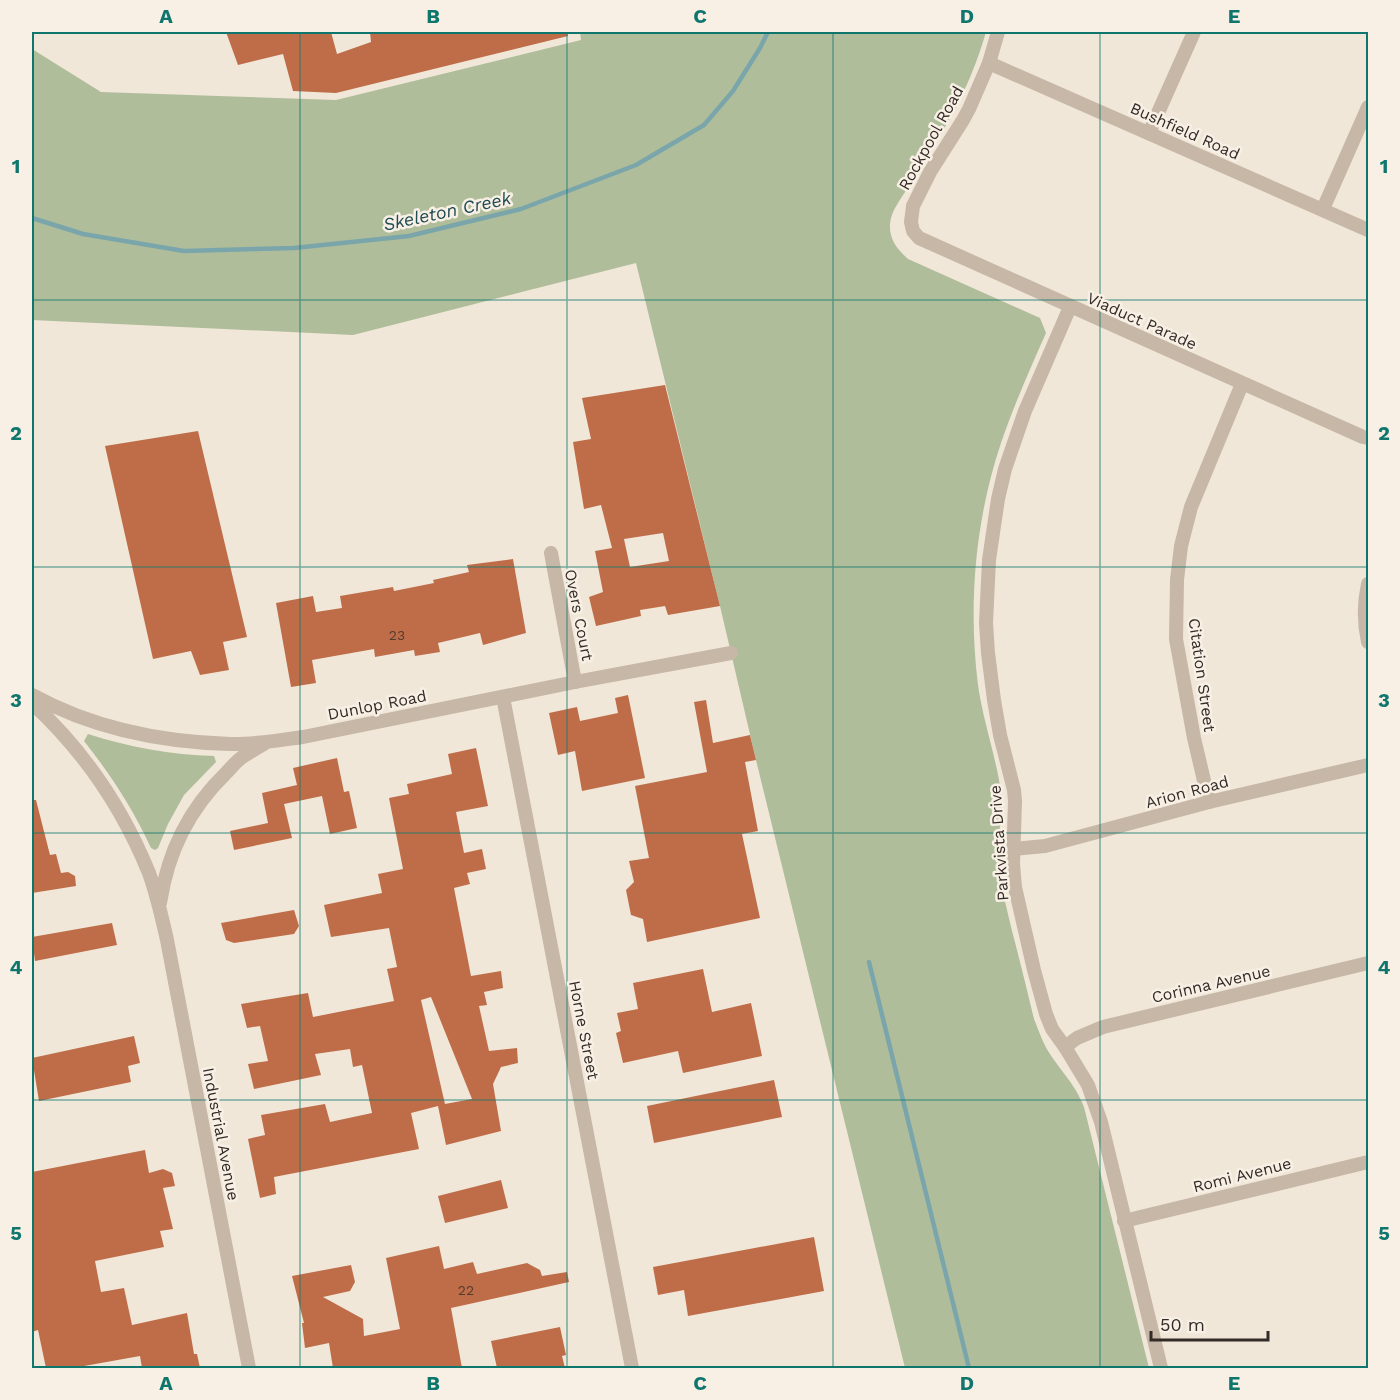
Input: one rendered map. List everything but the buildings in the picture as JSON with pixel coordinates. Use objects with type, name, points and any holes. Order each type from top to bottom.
[{"type":"street","name":"Rockpool Road","points":[[912,228],[913,206],[930,172],[963,120],[989,63],[998,32]]},
{"type":"street","points":[[1149,133],[1194,32]]},
{"type":"street","name":"Bushfield Road","points":[[989,63],[1368,230]]},
{"type":"street","points":[[1323,209],[1368,107]]},
{"type":"street","name":"Viaduct Parade","points":[[912,228],[926,243],[1367,439]]},
{"type":"street","name":"Parkvista Drive","points":[[1070,307],[1025,411],[1005,469],[989,560],[986,623],[988,653],[1000,735],[1014,790],[1015,887],[1034,970],[1052,1029],[1088,1085],[1094,1100],[1161,1368]]},
{"type":"street","name":"Citation Street","points":[[1209,802],[1194,738],[1176,639],[1177,580],[1180,546],[1191,507],[1242,384]]},
{"type":"street","name":"Overs Court","points":[[551,553],[575,682]]},
{"type":"street","points":[[1368,584],[1365,613],[1368,642]]},
{"type":"street","name":"Dunlop Road","points":[[32,695],[90,720],[142,735],[231,744],[268,742],[731,652]]},
{"type":"street","name":"Horne Street","points":[[503,697],[632,1368]]},
{"type":"street","name":"Industrial Avenue","points":[[32,703],[72,744],[103,785],[145,865],[159,907],[249,1368]]},
{"type":"street","name":"Industrial Avenue","points":[[159,907],[164,880],[184,827],[201,801],[218,780],[242,757],[268,742]]},
{"type":"street","name":"Arion Road","points":[[1014,849],[1046,846],[1209,802],[1368,765]]},
{"type":"street","name":"Corinna Avenue","points":[[1065,1047],[1077,1038],[1103,1027],[1368,963]]},
{"type":"street","name":"Romi Avenue","points":[[1124,1221],[1368,1161]]},
{"type":"green space","points":[[580,32],[986,32],[975,66],[960,99],[895,209],[890,229],[894,243],[908,259],[1040,318],[1046,333],[1006,429],[985,502],[976,563],[975,655],[983,712],[1001,792],[998,864],[1012,931],[1034,1019],[1043,1042],[1073,1085],[1084,1107],[1149,1368],[905,1368],[636,263],[353,335],[32,320],[32,49],[101,92],[336,100],[581,40]]},
{"type":"green space","points":[[88,734],[150,750],[214,756],[216,762],[184,795],[155,850],[151,848],[121,793],[84,741]]},
{"type":"waterway","name":"Skeleton Creek","points":[[32,218],[83,234],[184,251],[294,248],[409,236],[521,209],[636,165],[704,125],[733,91],[768,32]]},
{"type":"waterway","points":[[869,962],[969,1368]]}]
